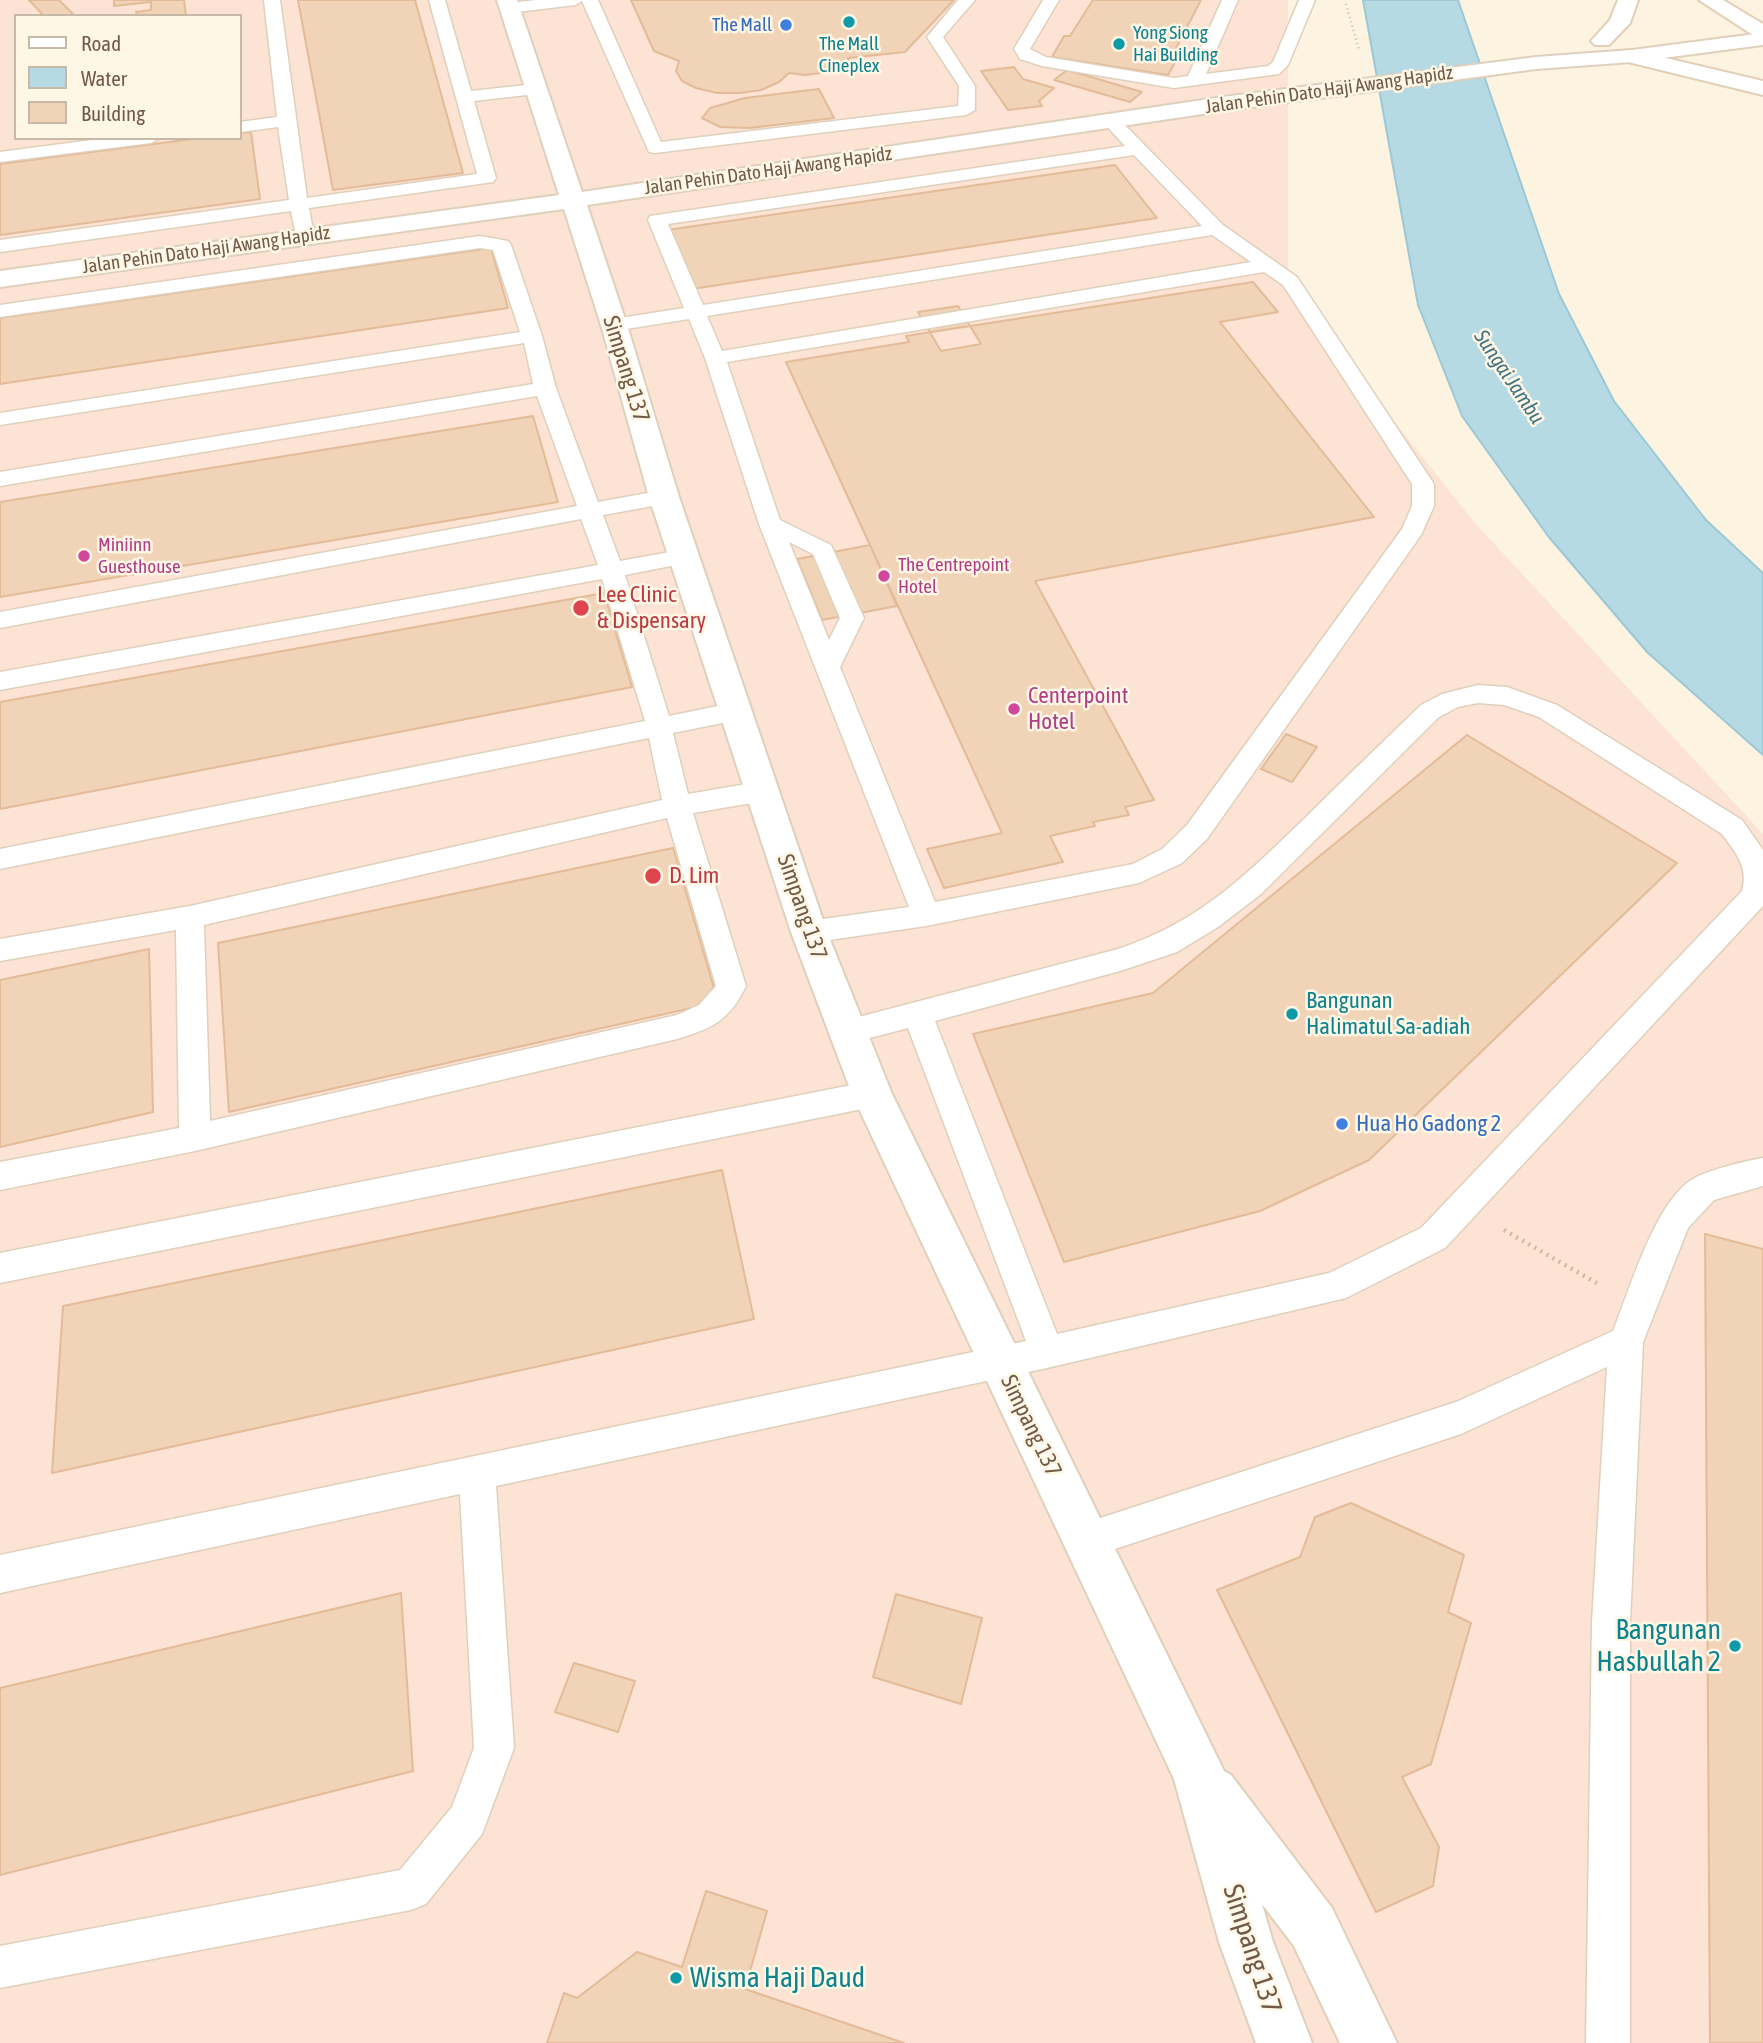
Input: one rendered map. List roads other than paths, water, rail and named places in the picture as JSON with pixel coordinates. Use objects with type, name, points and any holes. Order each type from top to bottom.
[{"type":"street","points":[[1602,41],[1619,25],[1626,13],[1628,0]]},
{"type":"street","points":[[1709,0],[1763,33]]},
{"type":"street","name":"Simpang 137","points":[[508,4],[614,325],[664,497],[809,932],[847,1032],[872,1094],[999,1362],[1199,1774],[1246,1942],[1284,2043]]},
{"type":"street","points":[[1702,24],[1763,15]]},
{"type":"street","name":"Jalan Pehin Dato Haji Awang Hapidz","points":[[1536,63],[1602,41],[1639,34]]},
{"type":"street","name":"Jalan Pehin Dato Haji Awang Hapidz","points":[[0,279],[574,200],[1223,104],[1536,63],[1632,56],[1763,39]]},
{"type":"street","points":[[1632,56],[1686,66],[1763,88]]},
{"type":"street","name":"Simpang 137","points":[[1199,1774],[1313,1927],[1369,2043]]},
{"type":"lane","points":[[272,0],[286,121],[304,236]]},
{"type":"lane","points":[[0,246],[487,178],[437,0]]},
{"type":"lane","points":[[508,4],[575,0]]},
{"type":"lane","points":[[590,0],[655,148],[966,110]]},
{"type":"lane","points":[[967,0],[935,37],[967,86],[966,110],[987,138]]},
{"type":"lane","points":[[1051,0],[1022,49],[1026,55],[1042,61],[1174,83],[1273,70],[1280,65],[1307,0]]},
{"type":"lane","points":[[1195,80],[1230,0]]},
{"type":"lane","points":[[1174,83],[1187,110]]},
{"type":"lane","points":[[465,97],[535,89]]},
{"type":"lane","points":[[894,101],[923,100],[966,110]]},
{"type":"lane","points":[[809,932],[926,915],[1139,873],[1172,856],[1197,832],[1413,530],[1423,506],[1423,484],[1290,281],[1216,229],[1110,120]]},
{"type":"lane","points":[[242,127],[286,121]]},
{"type":"lane","points":[[0,140],[6,157],[136,140]]},
{"type":"lane","points":[[926,915],[769,524],[715,358],[657,220],[1138,149]]},
{"type":"lane","points":[[387,225],[392,254]]},
{"type":"lane","points":[[614,325],[1216,229]]},
{"type":"lane","points":[[0,311],[480,242],[501,245],[532,337],[545,388],[611,569],[659,726],[677,806],[731,985],[725,1001],[711,1013],[677,1027],[195,1138],[0,1176]]},
{"type":"lane","points":[[715,358],[1270,265]]},
{"type":"lane","points":[[0,419],[532,337]]},
{"type":"lane","points":[[0,479],[545,388]]},
{"type":"lane","points":[[0,620],[664,497]]},
{"type":"lane","points":[[769,524],[823,550],[852,618],[828,666]]},
{"type":"lane","points":[[0,681],[685,556]]},
{"type":"lane","points":[[0,1574],[1047,1352],[1335,1287],[1433,1238],[1755,896],[1760,878],[1754,858],[1732,827],[1548,711],[1507,696],[1478,694],[1451,700],[1430,711],[1251,887],[1208,919],[1167,944],[1120,960],[847,1032]]},
{"type":"lane","points":[[0,859],[737,711]]},
{"type":"lane","points":[[0,950],[190,917],[677,806],[764,791]]},
{"type":"lane","points":[[190,917],[195,1138]]},
{"type":"lane","points":[[917,1012],[1047,1352]]},
{"type":"lane","points":[[0,1268],[872,1094]]},
{"type":"lane","points":[[1608,2043],[1611,1622],[1626,1342],[1675,1219],[1703,1191],[1749,1174],[1763,1172]]},
{"type":"lane","points":[[1087,1540],[1461,1417],[1626,1342]]},
{"type":"lane","points":[[0,1967],[411,1888],[468,1820],[494,1748],[477,1472]]},
{"type":"water","name":"Sungai Jambu","points":[[1363,0],[1458,0],[1559,294],[1614,401],[1706,520],[1763,573],[1763,755],[1647,652],[1548,536],[1462,416],[1418,305]]},
{"type":"place","name":"The Mall Cineplex","points":[[849,22]]},
{"type":"place","name":"The Mall","points":[[786,25]]},
{"type":"place","name":"Yong Siong Hai Building","points":[[1119,44]]},
{"type":"place","name":"Miniinn Guesthouse","points":[[84,556]]},
{"type":"place","name":"The Centrepoint Hotel","points":[[884,576]]},
{"type":"place","name":"Lee Clinic & Dispensary","points":[[581,608]]},
{"type":"place","name":"Centerpoint Hotel","points":[[1014,709]]},
{"type":"place","name":"D. Lim","points":[[653,876]]},
{"type":"place","name":"Bangunan Halimatul Sa-adiah","points":[[1292,1014]]},
{"type":"place","name":"Hua Ho Gadong 2","points":[[1342,1124]]},
{"type":"place","name":"Bangunan Hasbullah 2","points":[[1735,1646]]},
{"type":"place","name":"Wisma Haji Daud","points":[[676,1978]]}]
